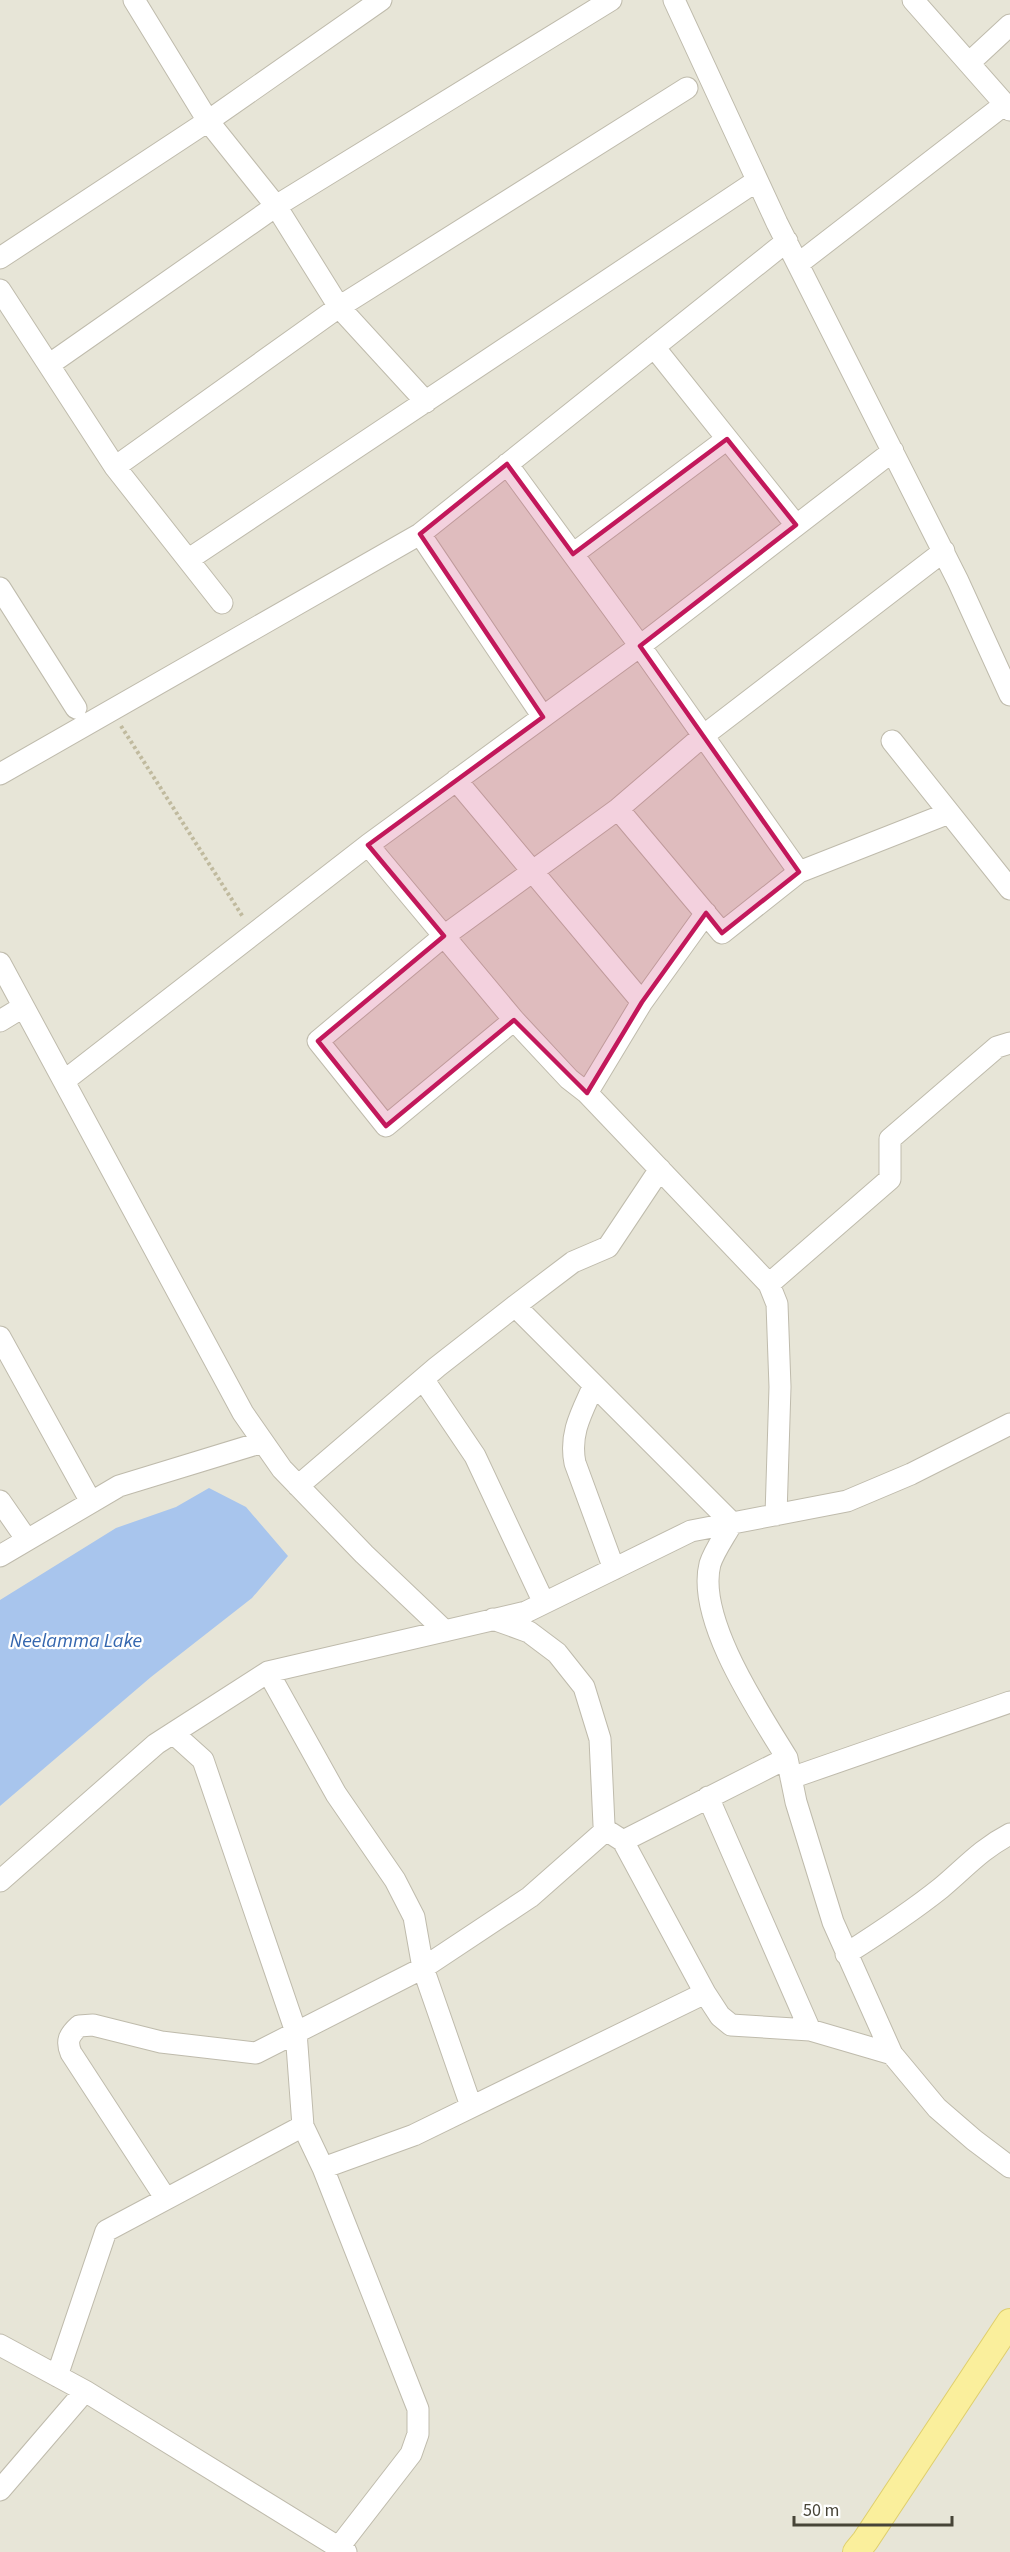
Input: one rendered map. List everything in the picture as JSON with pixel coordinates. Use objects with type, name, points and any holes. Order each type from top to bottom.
[{"type":"main road","points":[[856,2552],[1010,2322]]},
{"type":"street","points":[[134,0],[208,121],[276,206],[339,307],[426,402]]},
{"type":"street","points":[[0,258],[208,121],[381,0]]},
{"type":"street","points":[[50,364],[276,206],[611,0]]},
{"type":"street","points":[[674,0],[787,242],[944,551],[1010,695]]},
{"type":"street","points":[[798,264],[1007,107],[913,0]]},
{"type":"street","points":[[969,63],[1010,25]]},
{"type":"street","points":[[115,467],[339,307],[687,88]]},
{"type":"street","points":[[189,559],[749,186]]},
{"type":"street","points":[[0,774],[420,534],[787,242]]},
{"type":"street","points":[[0,290],[115,467],[222,603]]},
{"type":"street","points":[[654,347],[796,525]]},
{"type":"street","points":[[573,554],[727,439]]},
{"type":"street","points":[[64,1081],[368,845],[640,646],[893,451]]},
{"type":"street","points":[[507,464],[640,646],[799,872]]},
{"type":"street","points":[[420,534],[543,717]]},
{"type":"street","points":[[514,1020],[386,1126],[318,1041],[444,936],[618,810],[703,736],[944,551]]},
{"type":"street","points":[[0,588],[76,708]]},
{"type":"street","points":[[892,741],[1010,889]]},
{"type":"street","points":[[456,780],[642,1002]]},
{"type":"street","points":[[618,810],[722,933],[799,872],[949,813]]},
{"type":"street","points":[[368,845],[514,1020],[569,1079],[587,1093],[768,1284],[777,1304],[780,1387],[776,1515]]},
{"type":"street","points":[[587,1093],[642,1002],[706,913]]},
{"type":"street","points":[[0,963],[243,1413],[282,1469],[364,1554],[445,1630]]},
{"type":"street","points":[[0,1021],[23,1007]]},
{"type":"street","points":[[768,1284],[890,1179],[890,1139],[998,1047],[1010,1042]]},
{"type":"street","points":[[298,1486],[423,1379],[514,1306],[573,1262],[608,1247],[660,1169]]},
{"type":"street","points":[[514,1306],[732,1523]]},
{"type":"street","points":[[0,1337],[91,1502]]},
{"type":"street","points":[[423,1379],[475,1456],[544,1603]]},
{"type":"street","points":[[594,1385],[574,1428],[572,1447],[575,1463],[614,1569]]},
{"type":"street","points":[[0,1881],[156,1744],[268,1672],[526,1612],[691,1531],[847,1501],[911,1474],[1010,1424]]},
{"type":"street","points":[[0,1556],[119,1486],[263,1442]]},
{"type":"street","points":[[0,1501],[27,1540]]},
{"type":"street","points":[[732,1523],[710,1564],[710,1601],[721,1640],[789,1768],[832,1922],[892,2054],[937,2108],[1010,2167]]},
{"type":"street","points":[[493,1619],[529,1632],[557,1653],[584,1687],[600,1739],[602,1808],[614,1836],[720,2016],[731,2025],[810,2031],[892,2054]]},
{"type":"street","points":[[268,1672],[336,1794],[400,1889],[414,1917],[423,1968],[471,2106]]},
{"type":"street","points":[[166,2199],[71,2053],[67,2044],[70,2034],[79,2025],[93,2025],[161,2042],[256,2053],[423,1968],[531,1897],[614,1836],[708,1797],[789,1768],[1010,1702]]},
{"type":"street","points":[[0,2345],[85,2391],[343,2550],[411,2454],[418,2434],[418,2409],[323,2168],[303,2126],[296,2032],[203,1760],[173,1733]]},
{"type":"street","points":[[708,1797],[810,2031]]},
{"type":"street","points":[[846,1954],[901,1918],[943,1886],[974,1856],[1010,1834]]},
{"type":"street","points":[[323,2168],[414,2135],[705,1993]]},
{"type":"street","points":[[57,2376],[106,2231],[303,2126]]},
{"type":"street","points":[[0,2490],[85,2391]]},
{"type":"path","points":[[111,711],[253,934]]},
{"type":"highlighted area","points":[[727,439],[796,525],[640,646],[799,872],[722,933],[706,913],[642,1002],[587,1093],[514,1020],[386,1126],[318,1041],[444,936],[368,845],[543,717],[420,534],[507,464],[573,554]]},
{"type":"shaded area","points":[[0,0],[1010,0],[1010,2552],[0,2552]]},
{"type":"water","name":"Neelamma Lake","points":[[209,1488],[246,1507],[288,1556],[252,1598],[151,1677],[0,1806],[0,1600],[116,1528],[176,1507]]}]
